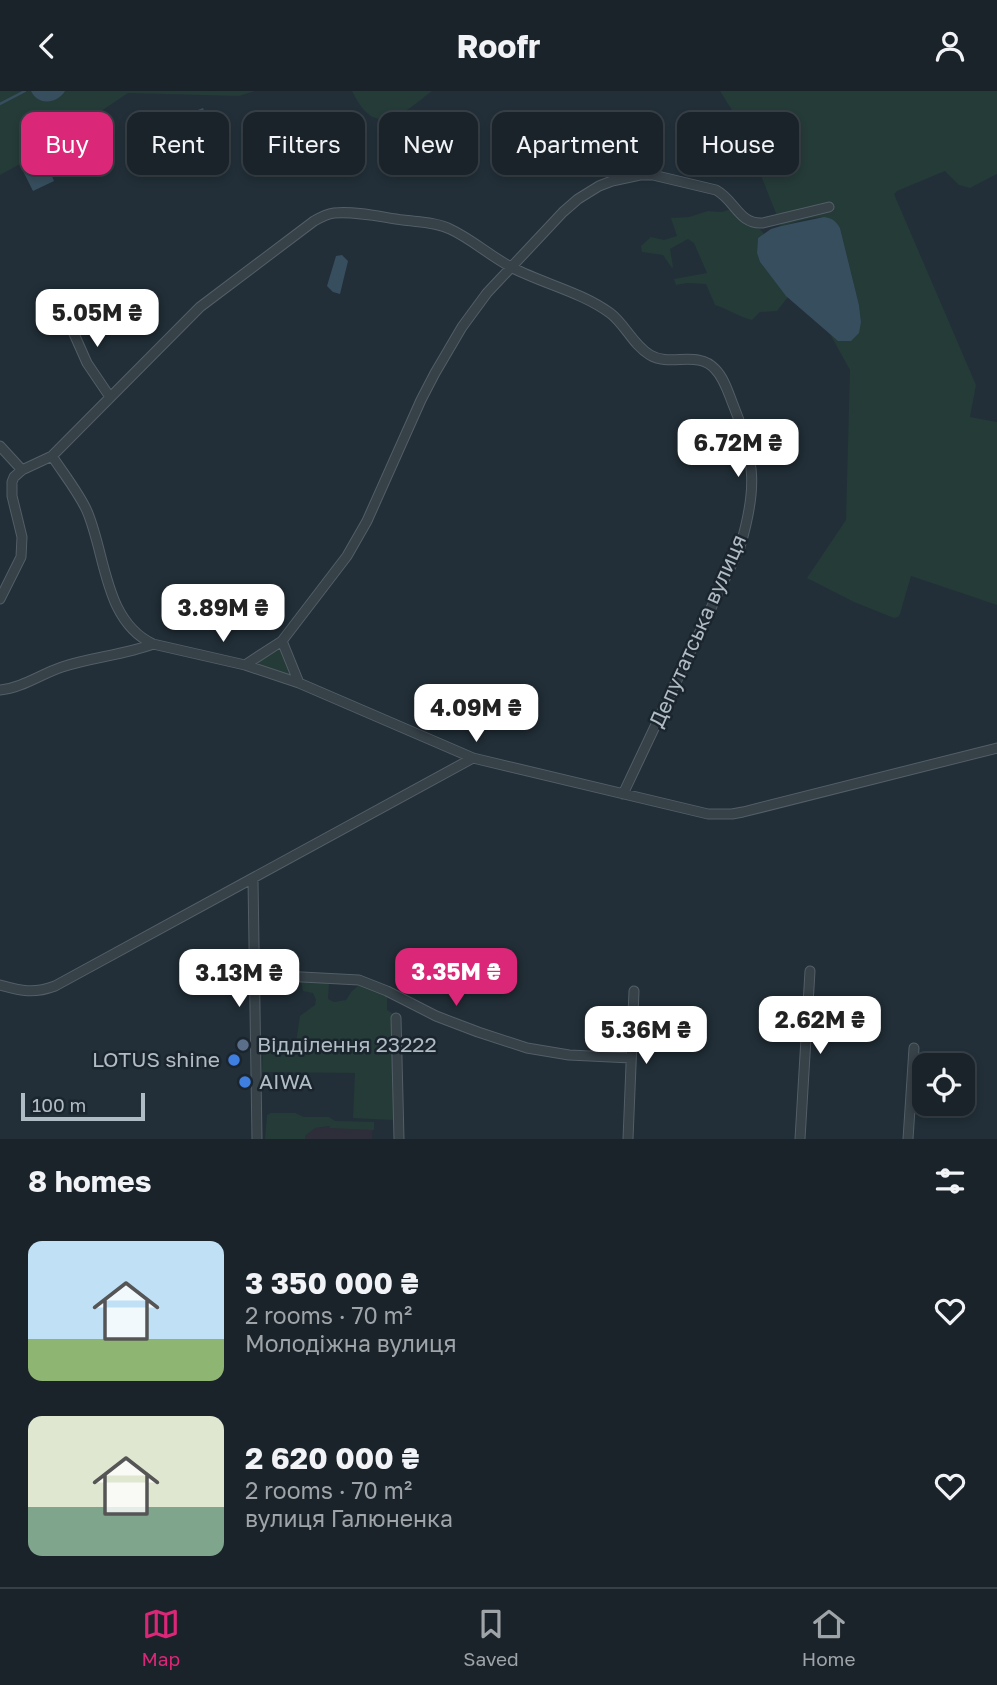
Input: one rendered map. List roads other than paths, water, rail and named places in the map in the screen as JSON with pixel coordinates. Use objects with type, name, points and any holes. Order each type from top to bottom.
[{"type":"street","points":[[245,665],[282,641],[347,556],[372,511],[410,421],[435,373],[480,302],[578,199],[599,186],[629,177],[653,175],[716,190],[724,195],[743,217],[755,224],[829,207]]},
{"type":"street","points":[[0,599],[22,550],[22,537],[11,487],[14,477],[22,470],[52,456],[200,307],[314,221],[328,214],[360,214],[445,227],[511,268]]},
{"type":"street","name":"Депутатська вулиця","points":[[511,268],[603,308],[652,356],[662,359],[699,359],[709,363],[721,377],[749,448],[752,482],[748,516],[740,547],[623,794]]},
{"type":"street","points":[[70,304],[67,318],[87,363],[110,397]]},
{"type":"street","points":[[0,446],[22,470]]},
{"type":"street","points":[[52,456],[87,510],[113,596],[136,634],[153,644],[245,665],[299,683],[473,758],[708,814],[732,814],[997,748]]},
{"type":"street","points":[[282,641],[299,683]]},
{"type":"street","points":[[0,690],[14,688],[64,666],[153,644]]},
{"type":"street","points":[[0,985],[27,992],[55,986],[473,758]]},
{"type":"street","points":[[253,880],[257,1139]]},
{"type":"street","points":[[800,1139],[810,971]]},
{"type":"street","points":[[283,977],[359,980],[436,1016],[511,1044],[556,1053],[631,1058]]},
{"type":"street","points":[[628,1139],[634,991]]},
{"type":"street","points":[[397,1018],[399,1139]]},
{"type":"street","points":[[908,1139],[914,1048]]},
{"type":"waterway","points":[[0,104],[25,91]]},
{"type":"place","name":"Відділення 23222","points":[[243,1045]]},
{"type":"place","name":"LOTUS shine","points":[[234,1060]]},
{"type":"place","name":"AIWA","points":[[245,1082]]}]
